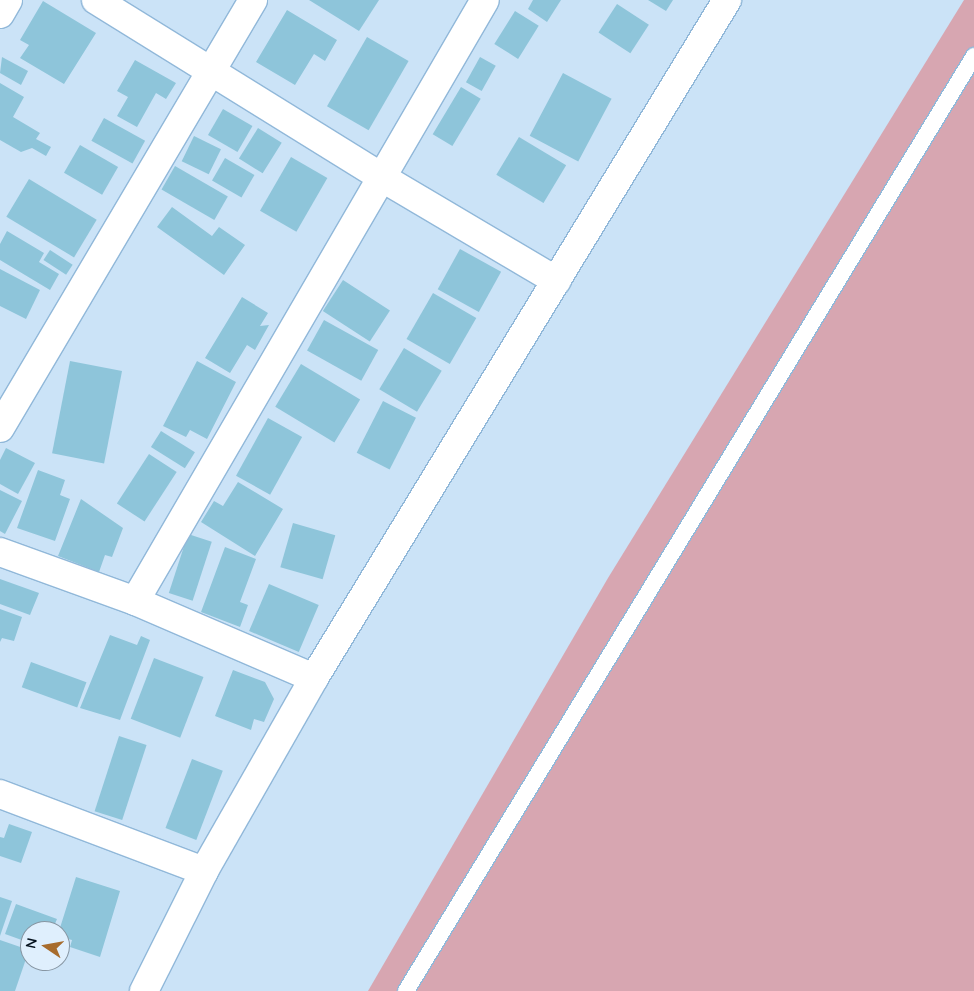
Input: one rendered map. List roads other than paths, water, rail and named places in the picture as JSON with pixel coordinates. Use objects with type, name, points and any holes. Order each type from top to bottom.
[{"type":"street","points":[[0,14],[8,0]]},
{"type":"street","points":[[96,0],[381,177],[557,281]]},
{"type":"street","points":[[0,428],[253,0]]},
{"type":"street","points":[[135,601],[485,0]]},
{"type":"street","points":[[144,991],[204,871],[314,678],[727,0]]},
{"type":"street","points":[[0,552],[135,601],[314,678]]},
{"type":"street","points":[[0,794],[204,871]]},
{"type":"lane","points":[[406,991],[974,56]]}]
